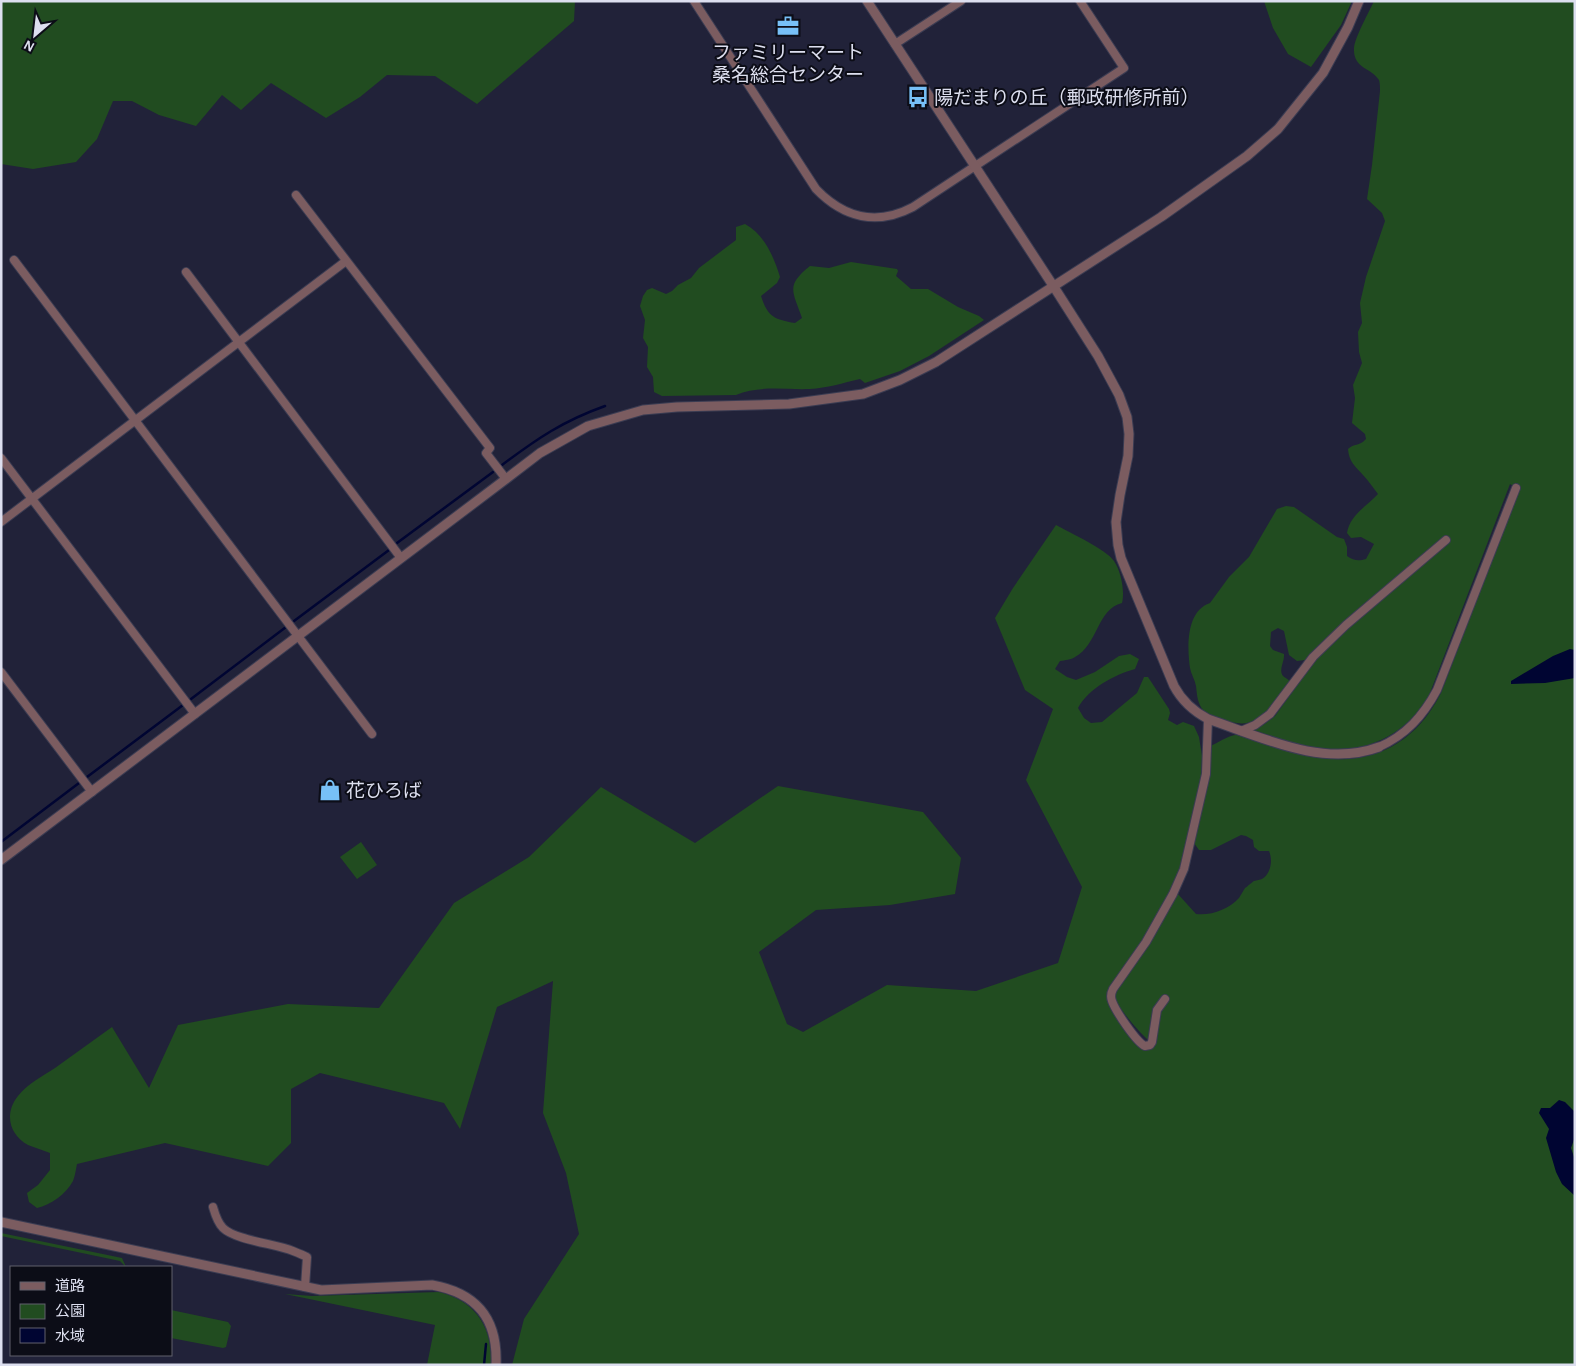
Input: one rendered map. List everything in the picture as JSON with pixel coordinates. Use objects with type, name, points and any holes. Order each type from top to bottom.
[{"type":"street","points":[[694,1],[816,189],[844,212],[868,218],[894,216],[903,213],[976,167],[1124,68],[1080,1]]},
{"type":"street","points":[[867,1],[1054,287],[1119,394],[1129,434],[1128,456],[1116,522],[1121,558],[1174,686],[1180,698],[1197,713],[1241,731],[1307,751],[1327,754],[1348,755],[1366,752],[1391,741],[1418,719],[1437,690],[1516,488]]},
{"type":"street","points":[[895,44],[961,1]]},
{"type":"street","points":[[1,860],[540,453],[588,426],[643,410],[677,407],[789,404],[862,394],[900,380],[936,362],[1161,217],[1248,156],[1278,129],[1323,73],[1348,27],[1359,1]]},
{"type":"street","points":[[296,195],[490,448],[486,453],[506,479]]},
{"type":"street","points":[[14,260],[372,734]]},
{"type":"street","points":[[1,522],[346,261]]},
{"type":"street","points":[[186,272],[402,558]]},
{"type":"street","points":[[1,458],[195,714]]},
{"type":"street","points":[[1241,731],[1255,725],[1270,714],[1313,657],[1340,631],[1446,540]]},
{"type":"street","points":[[1,672],[92,792]]},
{"type":"street","points":[[1165,999],[1157,1010],[1152,1042],[1150,1045],[1145,1046],[1137,1042],[1112,1003],[1111,994],[1155,926],[1173,894],[1184,869],[1206,774],[1208,719]]},
{"type":"street","points":[[214,1207],[216,1217],[226,1230],[246,1238],[293,1250],[307,1258],[305,1287]]},
{"type":"street","points":[[1,1222],[321,1290],[432,1286],[448,1288],[473,1302],[487,1320],[493,1330],[496,1344],[496,1365]]},
{"type":"green space","points":[[1,1],[575,1],[574,21],[477,104],[435,76],[387,75],[360,97],[326,118],[271,83],[241,110],[222,95],[196,126],[159,115],[132,101],[113,101],[97,139],[76,162],[33,169],[1,164]]},
{"type":"green space","points":[[1264,1],[1352,1],[1341,25],[1311,67],[1288,54],[1273,28]]},
{"type":"green space","points":[[1374,1],[1575,1],[1575,1365],[512,1365],[524,1319],[579,1234],[566,1173],[543,1113],[553,981],[497,1007],[460,1129],[444,1103],[320,1073],[291,1089],[291,1143],[268,1166],[165,1143],[77,1164],[73,1181],[58,1198],[37,1208],[29,1202],[27,1193],[38,1185],[50,1170],[50,1153],[22,1141],[16,1136],[11,1123],[11,1109],[18,1096],[30,1084],[112,1027],[149,1088],[178,1025],[288,1004],[379,1008],[454,903],[529,857],[601,787],[695,843],[778,786],[923,812],[961,858],[955,894],[890,905],[816,910],[759,952],[787,1024],[803,1032],[887,985],[976,991],[1058,963],[1082,887],[1026,780],[1053,709],[1025,690],[995,618],[1056,525],[1096,546],[1110,556],[1119,570],[1123,593],[1122,603],[1107,612],[1083,651],[1072,659],[1060,661],[1055,669],[1067,677],[1076,680],[1095,672],[1119,656],[1130,654],[1139,659],[1135,669],[1103,683],[1089,694],[1078,708],[1084,718],[1091,723],[1102,722],[1137,693],[1144,677],[1148,677],[1169,709],[1168,720],[1177,725],[1183,722],[1194,726],[1199,737],[1202,756],[1201,778],[1180,872],[1152,928],[1109,993],[1142,1048],[1149,1049],[1153,1045],[1152,1038],[1147,1039],[1113,996],[1177,893],[1196,914],[1214,913],[1235,902],[1245,888],[1254,881],[1265,877],[1270,866],[1271,858],[1269,851],[1259,851],[1254,847],[1253,840],[1246,836],[1241,835],[1211,850],[1199,850],[1194,843],[1210,774],[1210,746],[1229,737],[1240,735],[1314,757],[1358,758],[1378,753],[1396,744],[1413,731],[1428,714],[1441,693],[1519,490],[1510,484],[1428,698],[1418,712],[1391,734],[1376,742],[1360,747],[1326,750],[1308,747],[1253,730],[1275,716],[1316,659],[1349,627],[1449,543],[1444,537],[1342,623],[1305,660],[1297,661],[1289,655],[1284,631],[1278,628],[1271,632],[1270,646],[1273,650],[1284,654],[1281,668],[1282,674],[1290,681],[1273,706],[1264,715],[1247,723],[1235,723],[1210,715],[1202,708],[1198,699],[1189,660],[1189,640],[1192,622],[1202,607],[1210,603],[1229,577],[1249,557],[1277,509],[1286,506],[1294,507],[1337,537],[1344,539],[1347,547],[1347,556],[1352,559],[1366,559],[1374,544],[1361,537],[1351,538],[1347,533],[1351,521],[1378,494],[1353,464],[1348,449],[1366,439],[1365,434],[1352,423],[1355,398],[1353,385],[1362,363],[1359,352],[1358,332],[1362,323],[1360,303],[1366,277],[1385,221],[1382,213],[1367,199],[1380,83],[1376,76],[1359,64],[1354,55],[1359,31]]},
{"type":"green space","points":[[745,224],[752,228],[763,240],[778,269],[780,277],[777,283],[761,296],[766,309],[777,318],[795,323],[802,318],[793,289],[797,279],[810,266],[829,268],[851,262],[897,269],[896,276],[911,289],[928,289],[984,320],[929,356],[900,371],[865,383],[860,379],[816,388],[763,389],[736,395],[662,396],[654,392],[653,377],[647,367],[648,347],[643,338],[645,320],[640,306],[643,296],[647,290],[652,288],[666,294],[691,278],[699,268],[736,240],[736,227]]},
{"type":"green space","points":[[361,842],[377,865],[357,879],[340,857]]},
{"type":"green space","points":[[1,1233],[122,1258],[126,1266],[120,1261],[1,1236]]},
{"type":"green space","points":[[439,1292],[463,1302],[480,1318],[489,1339],[491,1365],[427,1365],[435,1325],[285,1294],[312,1296]]},
{"type":"green space","points":[[172,1310],[228,1322],[231,1326],[226,1347],[172,1338]]},
{"type":"water","points":[[1570,649],[1575,650],[1575,678],[1545,683],[1511,684],[1511,681],[1553,656]]},
{"type":"water","points":[[1559,1100],[1565,1102],[1575,1112],[1575,1137],[1571,1148],[1575,1160],[1575,1196],[1562,1184],[1556,1172],[1546,1138],[1549,1129],[1539,1113],[1541,1108],[1550,1108]]},
{"type":"waterway","points":[[502,465],[551,431],[605,406]]},
{"type":"waterway","points":[[397,543],[493,472]]},
{"type":"waterway","points":[[294,621],[389,550]]},
{"type":"waterway","points":[[191,699],[286,627]]},
{"type":"waterway","points":[[87,777],[183,705]]},
{"type":"waterway","points":[[1,842],[79,783]]},
{"type":"waterway","points":[[484,1365],[486,1344]]},
{"type":"place","name":"ファミリーマート 桑名総合センター","points":[[788,26]]},
{"type":"place","name":"陽だまりの丘（郵政研修所前）","points":[[918,97]]},
{"type":"place","name":"花ひろば","points":[[330,790]]}]
